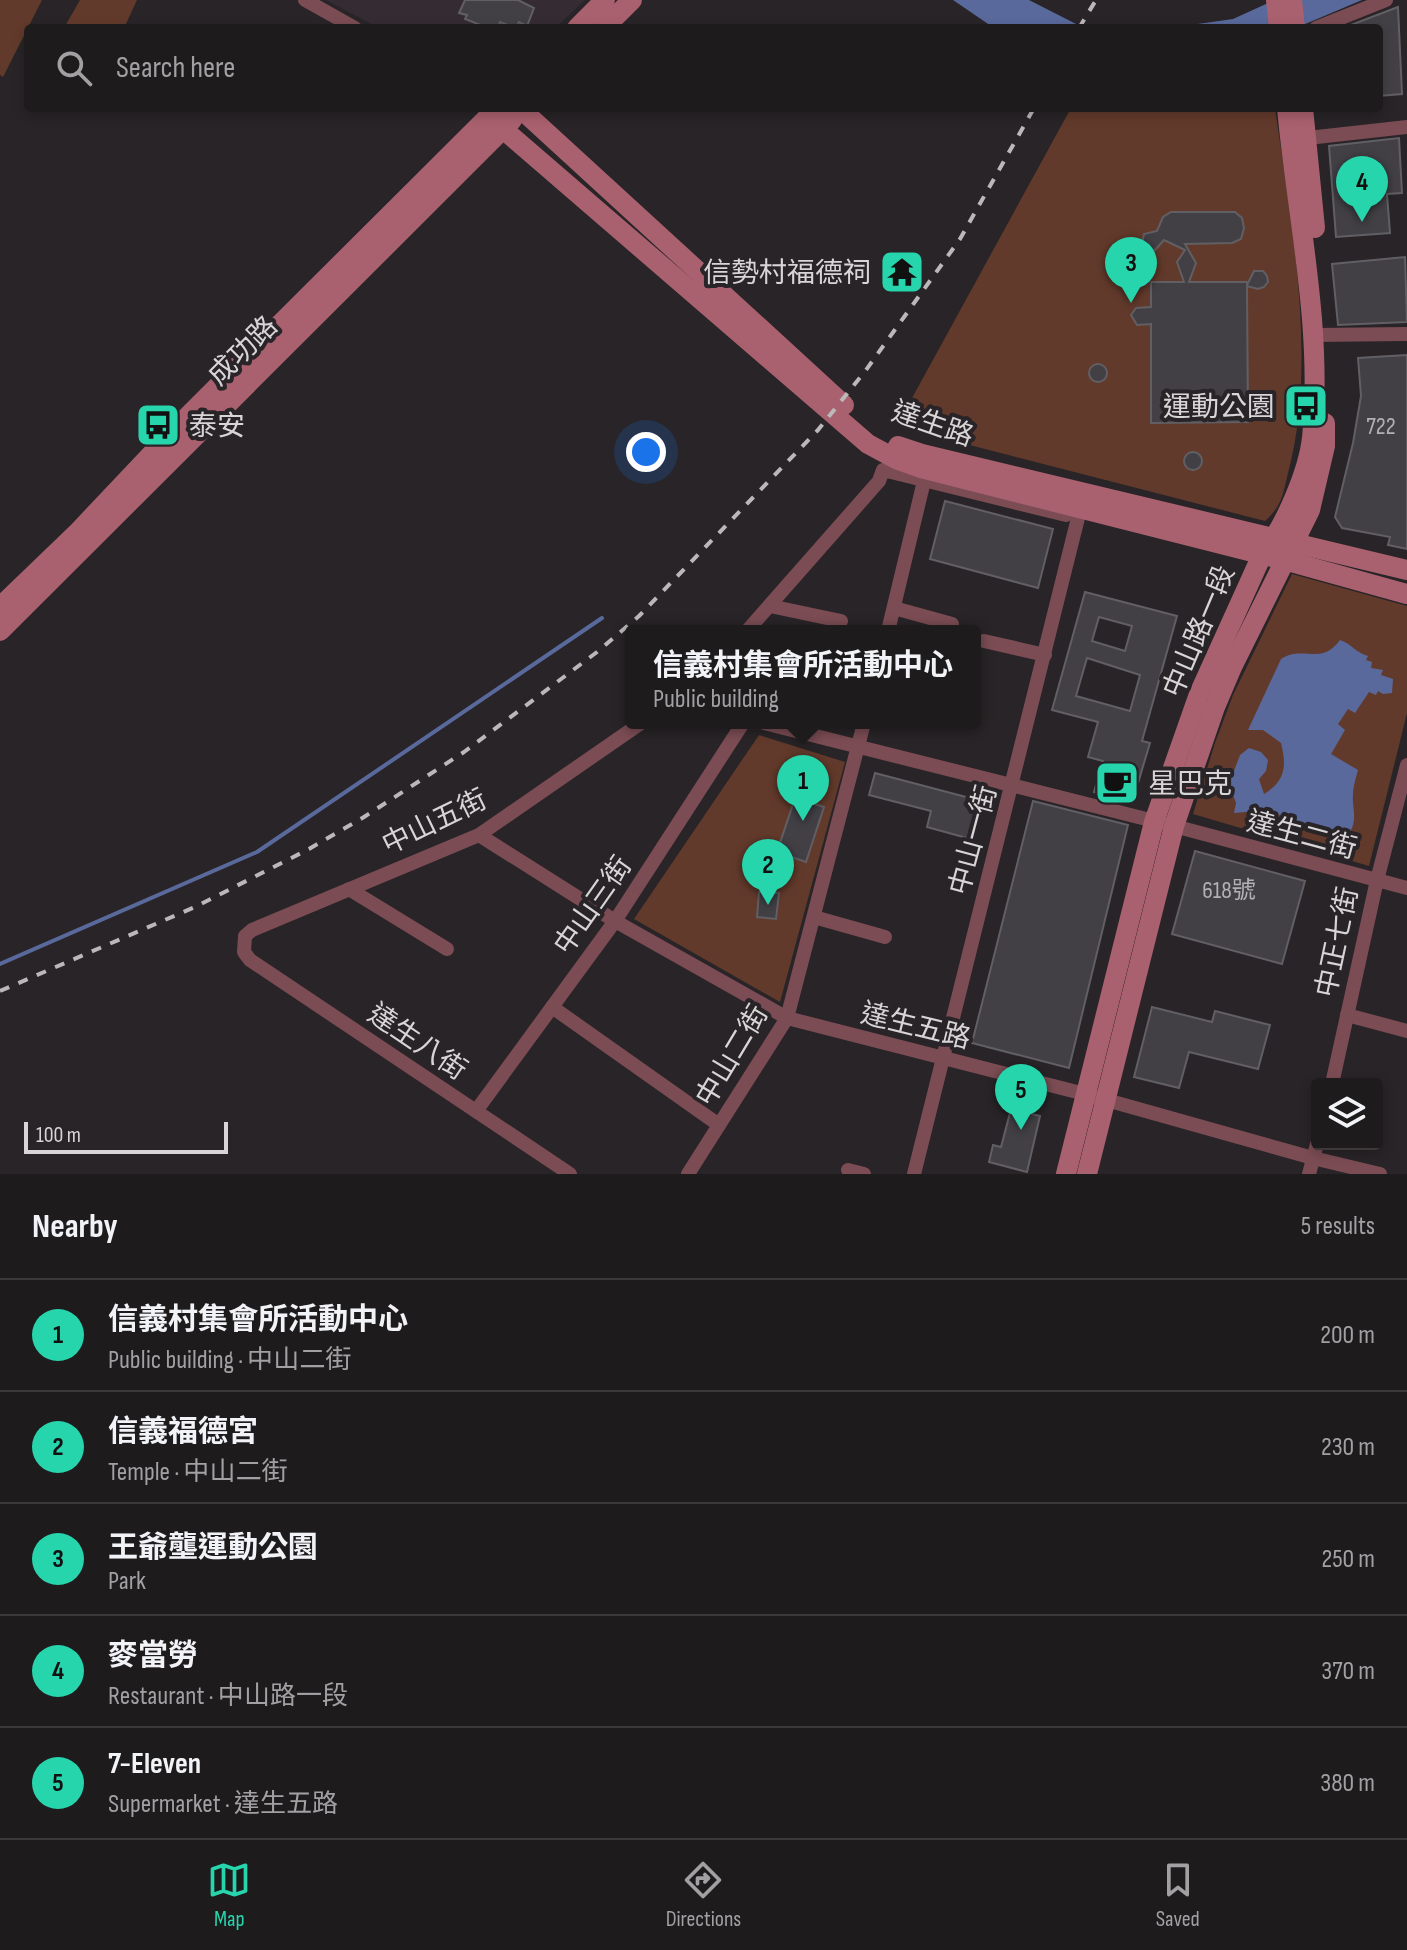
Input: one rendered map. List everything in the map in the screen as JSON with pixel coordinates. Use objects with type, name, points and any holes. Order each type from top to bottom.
[{"type":"street","points":[[305,0],[348,24]]},
{"type":"street","points":[[581,24],[605,0]]},
{"type":"street","points":[[608,24],[632,0]]},
{"type":"street","points":[[1276,0],[1279,24]]},
{"type":"street","points":[[1292,0],[1295,24]]},
{"type":"street","points":[[1326,24],[1386,0]]},
{"type":"street","name":"成功路","points":[[0,631],[330,288],[493,112]]},
{"type":"street","name":"中山路一段","points":[[1087,1174],[1107,1101],[1164,824],[1284,547],[1310,510],[1325,446],[1327,357],[1319,335],[1298,139],[1288,112]]},
{"type":"street","name":"中山路一段","points":[[1298,139],[1302,112]]},
{"type":"street","name":"成功路","points":[[0,607],[77,533],[181,423],[514,114]]},
{"type":"street","name":"達生路","points":[[514,114],[693,290],[868,444],[921,468],[1262,555],[1284,547],[1407,594]]},
{"type":"street","name":"達生路","points":[[514,114],[873,432],[901,447],[1284,547],[1407,570]]},
{"type":"street","points":[[1298,139],[1407,127]]},
{"type":"street","points":[[1319,335],[1407,334]]},
{"type":"street","name":"達生路","points":[[770,606],[879,481],[883,470],[1150,534],[1165,529]]},
{"type":"street","points":[[890,625],[924,481]]},
{"type":"street","name":"中山一街","points":[[914,1174],[1078,518]]},
{"type":"street","name":"中山路一段","points":[[1066,1174],[1085,1094],[1199,694],[1262,555]]},
{"type":"street","points":[[753,625],[770,606],[841,621]]},
{"type":"street","points":[[894,608],[952,624]]},
{"type":"street","points":[[984,641],[1045,655]]},
{"type":"street","name":"中山五街","points":[[243,946],[245,936],[252,930],[479,835],[632,729]]},
{"type":"street","name":"中山三街","points":[[476,1111],[615,921],[739,729]]},
{"type":"street","name":"達生二街","points":[[790,729],[1407,888]]},
{"type":"street","name":"中山二街","points":[[688,1174],[787,1018],[862,729]]},
{"type":"street","name":"中正七街","points":[[1333,1078],[1377,880],[1407,765]]},
{"type":"street","name":"達生五路","points":[[479,835],[615,921],[787,1018],[1315,1151],[1380,1174]]},
{"type":"street","points":[[349,889],[447,949]]},
{"type":"street","points":[[814,917],[885,937]]},
{"type":"street","name":"達生八街","points":[[243,946],[250,960],[570,1174]]},
{"type":"street","points":[[552,1007],[719,1125]]},
{"type":"street","points":[[1347,1015],[1407,1031]]},
{"type":"street","points":[[1309,1174],[1315,1151]]},
{"type":"street","points":[[848,1170],[864,1174]]},
{"type":"shaded area","points":[[0,0],[42,0],[30,24],[24,24],[24,36],[3,77],[0,75]]},
{"type":"shaded area","points":[[80,0],[137,0],[126,24],[66,24]]},
{"type":"shaded area","points":[[326,0],[585,0],[559,24],[371,24]]},
{"type":"shaded area","points":[[1069,112],[1276,112],[1299,291],[1301,385],[1297,430],[1285,487],[1278,505],[1265,521],[923,433],[900,420]]},
{"type":"shaded area","points":[[1292,574],[1407,606],[1407,713],[1369,866],[1193,814],[1233,695]]},
{"type":"shaded area","points":[[759,735],[845,762],[780,1002],[634,919]]},
{"type":"water","points":[[953,0],[1029,0],[1076,24],[988,24]]},
{"type":"water","points":[[1275,0],[1362,0],[1305,24],[1197,24],[1233,19]]},
{"type":"water","points":[[1340,640],[1368,656],[1366,660],[1372,662],[1371,668],[1383,670],[1381,675],[1393,679],[1392,693],[1378,691],[1376,695],[1369,692],[1355,713],[1348,709],[1338,724],[1345,730],[1331,754],[1358,770],[1353,792],[1354,821],[1348,834],[1340,838],[1318,834],[1272,813],[1234,813],[1236,803],[1229,784],[1240,755],[1249,748],[1261,752],[1268,760],[1266,771],[1259,779],[1264,794],[1283,773],[1281,743],[1263,730],[1248,730],[1281,659],[1289,655],[1326,652]]},
{"type":"building","points":[[465,0],[518,0],[534,8],[528,24],[478,24],[459,13]]},
{"type":"building","points":[[1398,7],[1402,94],[1383,96],[1383,24],[1353,24]]},
{"type":"building","points":[[1399,138],[1402,193],[1387,194],[1390,233],[1336,237],[1329,146]]},
{"type":"building","points":[[1171,212],[1235,212],[1242,218],[1244,228],[1241,239],[1232,243],[1185,244],[1196,263],[1189,282],[1247,282],[1247,285],[1254,271],[1263,271],[1267,276],[1268,282],[1264,287],[1247,286],[1248,422],[1151,423],[1151,324],[1137,325],[1131,315],[1136,308],[1151,307],[1151,282],[1184,282],[1177,262],[1185,250],[1164,240],[1154,251],[1145,248],[1142,243],[1144,234],[1157,231],[1163,217]]},
{"type":"building","points":[[1405,257],[1407,322],[1338,325],[1332,264]]},
{"type":"building","points":[[1407,355],[1407,549],[1388,545],[1390,537],[1342,528],[1335,517],[1361,396],[1358,358]]},
{"type":"building","points":[[1094,364],[1102,364],[1107,373],[1105,380],[1094,382],[1089,377],[1089,369]]},
{"type":"building","points":[[1189,452],[1197,452],[1202,461],[1200,468],[1189,470],[1184,465],[1184,457]]},
{"type":"building","points":[[945,501],[1053,529],[1038,588],[930,559]]},
{"type":"building","points":[[1085,592],[1177,616],[1142,741],[1150,743],[1132,803],[1094,792],[1103,761],[1088,757],[1098,722],[1052,710]],"holes":[[[1099,617],[1132,626],[1125,651],[1092,641]],[[1087,658],[1140,675],[1130,711],[1076,696]]]},
{"type":"building","points":[[875,773],[985,802],[974,840],[927,827],[931,811],[869,795]]},
{"type":"building","points":[[795,798],[824,807],[806,862],[777,852]]},
{"type":"building","points":[[1033,801],[1128,825],[1069,1068],[972,1043]]},
{"type":"building","points":[[1195,851],[1305,881],[1282,964],[1172,934]]},
{"type":"building","points":[[759,892],[779,893],[776,919],[757,917]]},
{"type":"building","points":[[1152,1007],[1212,1022],[1215,1011],[1270,1025],[1258,1069],[1189,1052],[1179,1088],[1134,1077]]},
{"type":"building","points":[[1011,1109],[1040,1116],[1027,1172],[989,1162],[993,1145],[1001,1147]]},
{"type":"waterway","points":[[0,964],[257,852],[602,618]]},
{"type":"railway","points":[[1081,24],[1096,0]]},
{"type":"railway","points":[[628,625],[818,430],[866,370],[960,239],[1032,112]]},
{"type":"railway","points":[[0,991],[195,907],[309,849],[464,752],[625,628]]},
{"type":"place","name":"麥當勞","points":[[1362,222]]},
{"type":"place","name":"信勢村福德祠","points":[[902,272]]},
{"type":"place","name":"王爺壟運動公園","points":[[1131,303]]},
{"type":"place","name":"運動公園","points":[[1306,406]]},
{"type":"place","name":"泰安","points":[[158,425]]},
{"type":"place","name":"星巴克","points":[[1117,783]]},
{"type":"place","name":"信義村集會所活動中心","points":[[803,821]]},
{"type":"place","name":"信義福德宮","points":[[768,905]]},
{"type":"place","name":"7-Eleven","points":[[1021,1130]]}]
